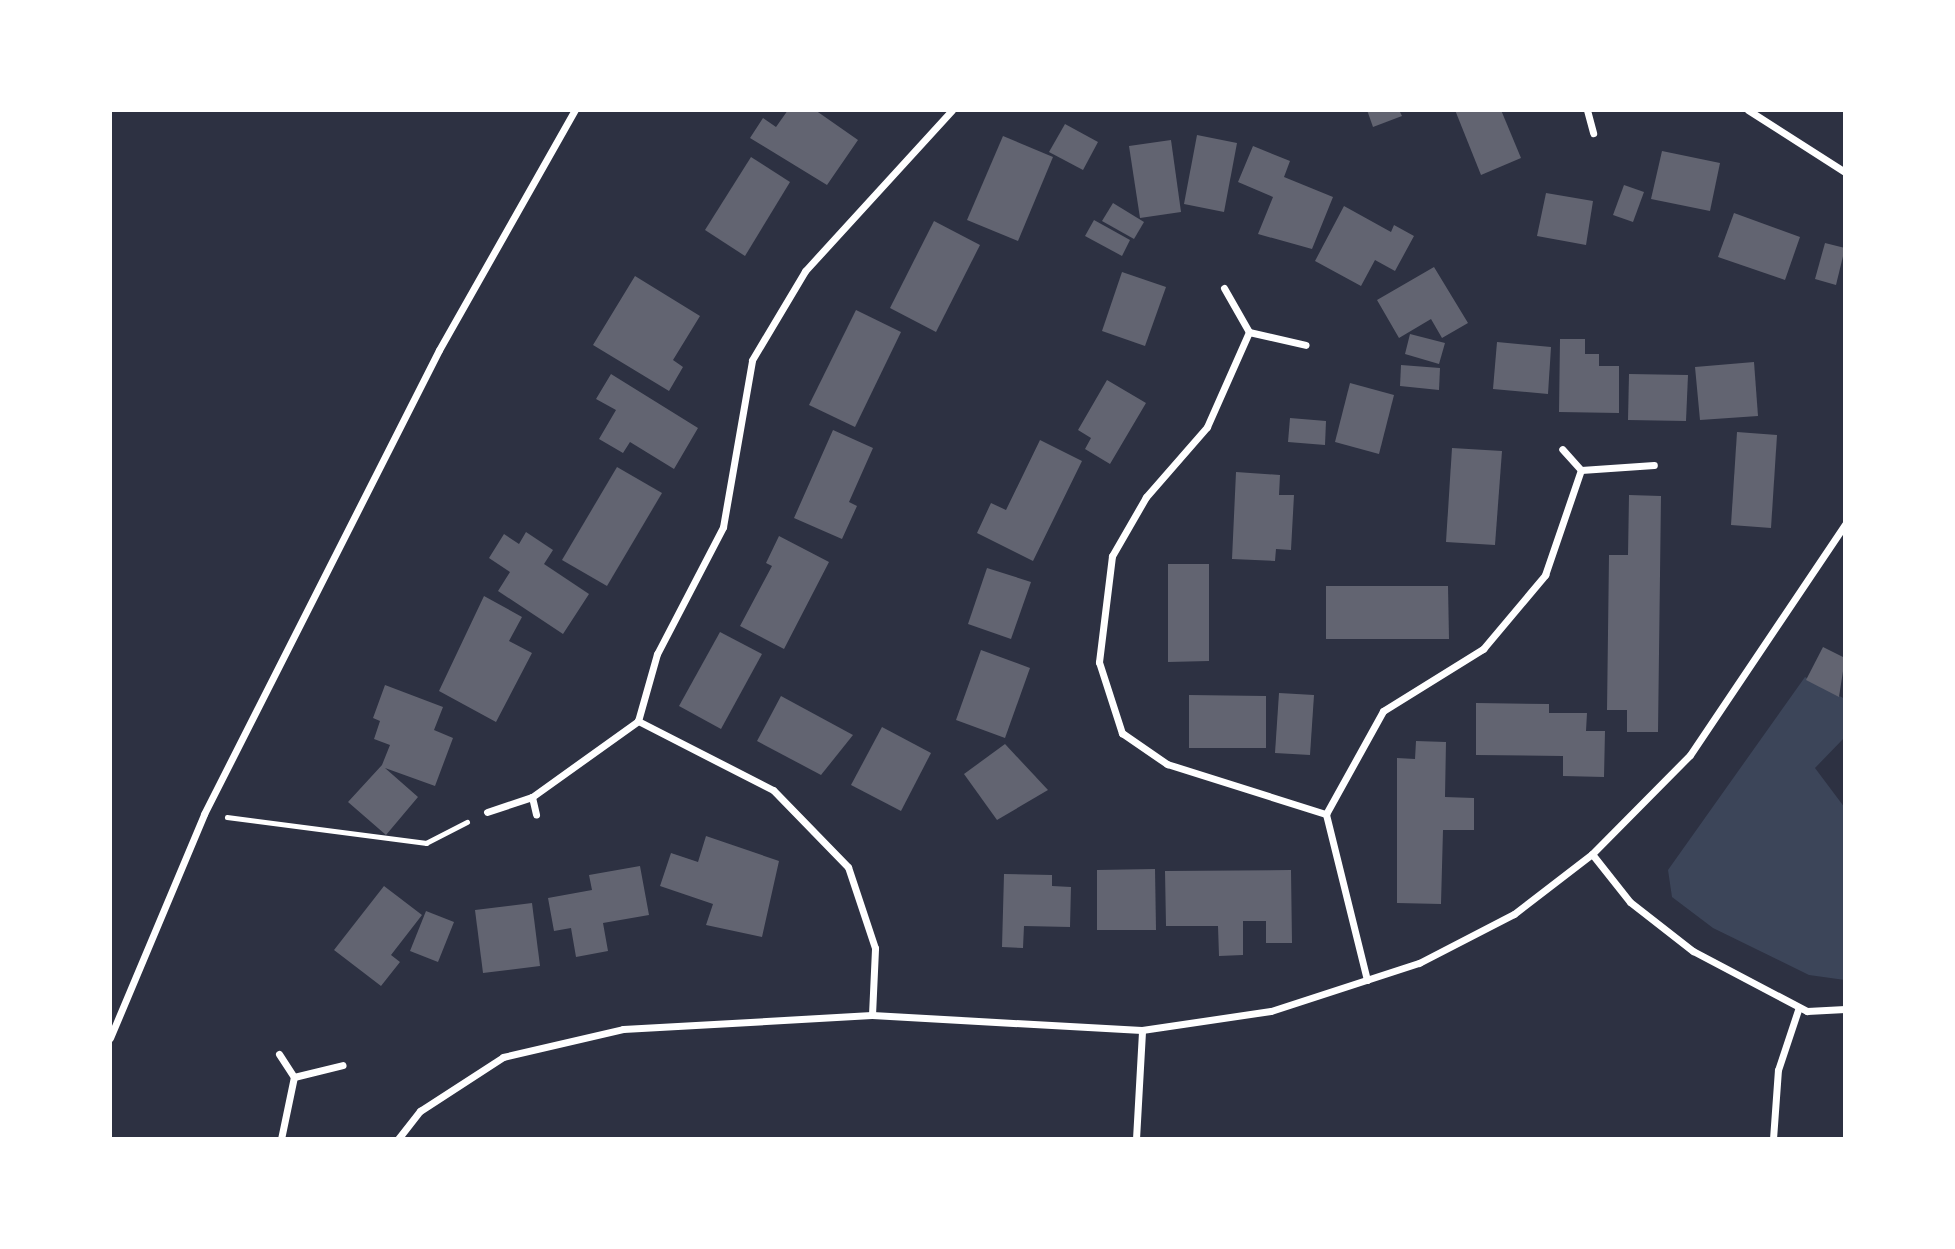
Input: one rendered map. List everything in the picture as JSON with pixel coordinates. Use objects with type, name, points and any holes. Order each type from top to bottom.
[{"type":"street","points":[[110,1038],[204,814],[439,350],[575,110]]},
{"type":"street","points":[[486,812],[533,797],[638,721],[657,654],[723,527],[752,360],[805,271],[951,110]]},
{"type":"street","points":[[1587,110],[1592,133]]},
{"type":"street","points":[[1748,110],[1845,172]]},
{"type":"street","points":[[1224,288],[1248,332],[1306,345]]},
{"type":"street","points":[[1248,332],[1207,427],[1146,497],[1112,556],[1099,662],[1122,733],[1167,764],[1325,814]]},
{"type":"street","points":[[1562,449],[1581,470]]},
{"type":"street","points":[[1581,470],[1654,465]]},
{"type":"street","points":[[1367,980],[1325,814],[1383,712],[1483,649],[1545,575],[1581,470]]},
{"type":"street","points":[[398,1139],[420,1111],[503,1057],[623,1029],[872,1015],[1142,1030],[1271,1011],[1419,963],[1514,914],[1592,853],[1690,755],[1845,524]]},
{"type":"street","points":[[638,721],[773,790],[848,867],[875,948],[872,1015]]},
{"type":"street","points":[[533,797],[536,815]]},
{"type":"street","points":[[1592,853],[1630,902],[1693,951],[1799,1007],[1845,1009]]},
{"type":"street","points":[[1773,1139],[1777,1070],[1799,1007]]},
{"type":"street","points":[[1136,1139],[1142,1030]]},
{"type":"street","points":[[279,1054],[295,1077],[281,1139]]},
{"type":"street","points":[[295,1077],[343,1065]]},
{"type":"path","points":[[204,814],[426,843],[486,812]]},
{"type":"shaded area","points":[[1805,677],[1845,699],[1845,737],[1815,768],[1845,808],[1845,980],[1809,975],[1713,928],[1672,897],[1668,870]]},
{"type":"building","points":[[788,110],[815,110],[858,140],[827,185],[750,138],[763,118],[776,127]]},
{"type":"building","points":[[1367,110],[1399,110],[1402,116],[1373,127]]},
{"type":"building","points":[[1455,110],[1501,110],[1521,158],[1481,175]]},
{"type":"building","points":[[1065,124],[1098,142],[1083,170],[1049,152]]},
{"type":"building","points":[[1197,135],[1237,143],[1224,212],[1184,204]]},
{"type":"building","points":[[1003,136],[1053,157],[1018,241],[967,220]]},
{"type":"building","points":[[1171,140],[1181,212],[1140,218],[1129,146]]},
{"type":"building","points":[[1253,146],[1290,161],[1284,177],[1333,197],[1312,249],[1258,234],[1273,197],[1238,182]]},
{"type":"building","points":[[1662,151],[1720,163],[1710,211],[1651,199]]},
{"type":"building","points":[[751,157],[790,182],[745,256],[705,230]]},
{"type":"building","points":[[1624,185],[1644,192],[1633,222],[1613,215]]},
{"type":"building","points":[[1546,193],[1593,201],[1586,245],[1537,236]]},
{"type":"building","points":[[1113,203],[1144,222],[1134,239],[1102,221]]},
{"type":"building","points":[[1344,206],[1391,232],[1394,225],[1414,236],[1395,271],[1375,260],[1361,286],[1315,261]]},
{"type":"building","points":[[1734,213],[1800,237],[1785,280],[1718,257]]},
{"type":"building","points":[[1094,220],[1130,240],[1122,256],[1085,236]]},
{"type":"building","points":[[934,221],[980,245],[936,332],[890,308]]},
{"type":"building","points":[[1825,243],[1845,248],[1836,285],[1815,279]]},
{"type":"building","points":[[1434,267],[1468,323],[1442,338],[1431,319],[1399,338],[1377,300]]},
{"type":"building","points":[[1122,272],[1166,287],[1145,346],[1102,331]]},
{"type":"building","points":[[635,276],[700,316],[673,360],[683,367],[669,391],[593,345]]},
{"type":"building","points":[[856,310],[901,332],[855,427],[809,405]]},
{"type":"building","points":[[1410,334],[1445,343],[1439,364],[1405,354]]},
{"type":"building","points":[[1560,339],[1585,339],[1585,354],[1599,354],[1599,366],[1619,366],[1619,413],[1559,412]]},
{"type":"building","points":[[1497,342],[1551,347],[1548,394],[1493,389]]},
{"type":"building","points":[[1754,362],[1758,416],[1700,420],[1695,367]]},
{"type":"building","points":[[1401,365],[1440,368],[1439,390],[1400,386]]},
{"type":"building","points":[[611,374],[698,428],[674,469],[630,442],[623,453],[599,439],[616,410],[596,399]]},
{"type":"building","points":[[1629,374],[1688,375],[1686,421],[1628,420]]},
{"type":"building","points":[[1107,380],[1146,403],[1110,464],[1085,449],[1091,438],[1078,430]]},
{"type":"building","points":[[1350,383],[1394,395],[1379,454],[1335,442]]},
{"type":"building","points":[[1290,418],[1326,421],[1325,445],[1288,442]]},
{"type":"building","points":[[833,430],[873,448],[849,502],[857,506],[842,539],[794,518]]},
{"type":"building","points":[[1737,432],[1777,435],[1771,528],[1731,525]]},
{"type":"building","points":[[1040,440],[1082,461],[1033,561],[977,533],[991,503],[1006,510]]},
{"type":"building","points":[[1452,448],[1502,451],[1495,545],[1446,542]]},
{"type":"building","points":[[617,467],[662,493],[607,586],[562,560]]},
{"type":"building","points":[[1236,472],[1280,475],[1279,495],[1294,495],[1291,550],[1276,549],[1275,561],[1232,559]]},
{"type":"building","points":[[1629,495],[1661,496],[1658,732],[1627,732],[1627,710],[1607,710],[1609,555],[1628,555]]},
{"type":"building","points":[[526,532],[553,550],[544,564],[589,594],[563,634],[498,591],[510,572],[489,558],[504,534],[519,544]]},
{"type":"building","points":[[779,536],[829,562],[784,649],[740,626],[772,566],[766,563]]},
{"type":"building","points":[[1168,564],[1209,564],[1209,661],[1168,662]]},
{"type":"building","points":[[987,568],[1031,582],[1011,639],[968,624]]},
{"type":"building","points":[[1326,586],[1448,586],[1449,639],[1326,639]]},
{"type":"building","points":[[484,596],[522,617],[509,641],[532,653],[496,722],[439,691]]},
{"type":"building","points":[[720,632],[762,654],[721,729],[679,706]]},
{"type":"building","points":[[1823,647],[1845,658],[1839,697],[1806,680]]},
{"type":"building","points":[[981,650],[1030,668],[1005,738],[956,720]]},
{"type":"building","points":[[385,685],[443,707],[434,730],[453,738],[435,786],[385,768],[418,797],[386,835],[348,802],[382,765],[390,745],[374,739],[380,721],[373,718]]},
{"type":"building","points":[[1279,693],[1314,695],[1310,755],[1275,753]]},
{"type":"building","points":[[1189,695],[1266,696],[1266,748],[1189,748]]},
{"type":"building","points":[[781,696],[853,735],[821,775],[757,741]]},
{"type":"building","points":[[1476,703],[1549,704],[1549,713],[1587,713],[1586,731],[1605,731],[1604,777],[1563,776],[1563,756],[1476,755]]},
{"type":"building","points":[[882,727],[931,753],[901,811],[851,785]]},
{"type":"building","points":[[1416,741],[1446,742],[1445,797],[1474,798],[1474,830],[1443,830],[1441,904],[1397,903],[1397,758],[1415,759]]},
{"type":"building","points":[[1005,744],[1048,790],[997,820],[964,774]]},
{"type":"building","points":[[706,836],[779,861],[762,937],[706,925],[713,904],[660,886],[671,853],[698,862]]},
{"type":"building","points":[[640,866],[649,915],[603,923],[608,951],[576,957],[571,928],[554,931],[548,898],[592,890],[589,875]]},
{"type":"building","points":[[1155,869],[1156,930],[1097,930],[1097,870]]},
{"type":"building","points":[[1291,870],[1292,943],[1266,943],[1266,921],[1243,921],[1243,955],[1219,956],[1218,926],[1166,926],[1165,871]]},
{"type":"building","points":[[1004,874],[1052,875],[1052,886],[1071,887],[1070,927],[1024,926],[1023,948],[1002,947]]},
{"type":"building","points":[[384,886],[422,915],[391,955],[400,962],[381,986],[334,950]]},
{"type":"building","points":[[532,903],[540,966],[483,973],[475,910]]},
{"type":"building","points":[[426,911],[454,922],[438,962],[410,951]]}]
